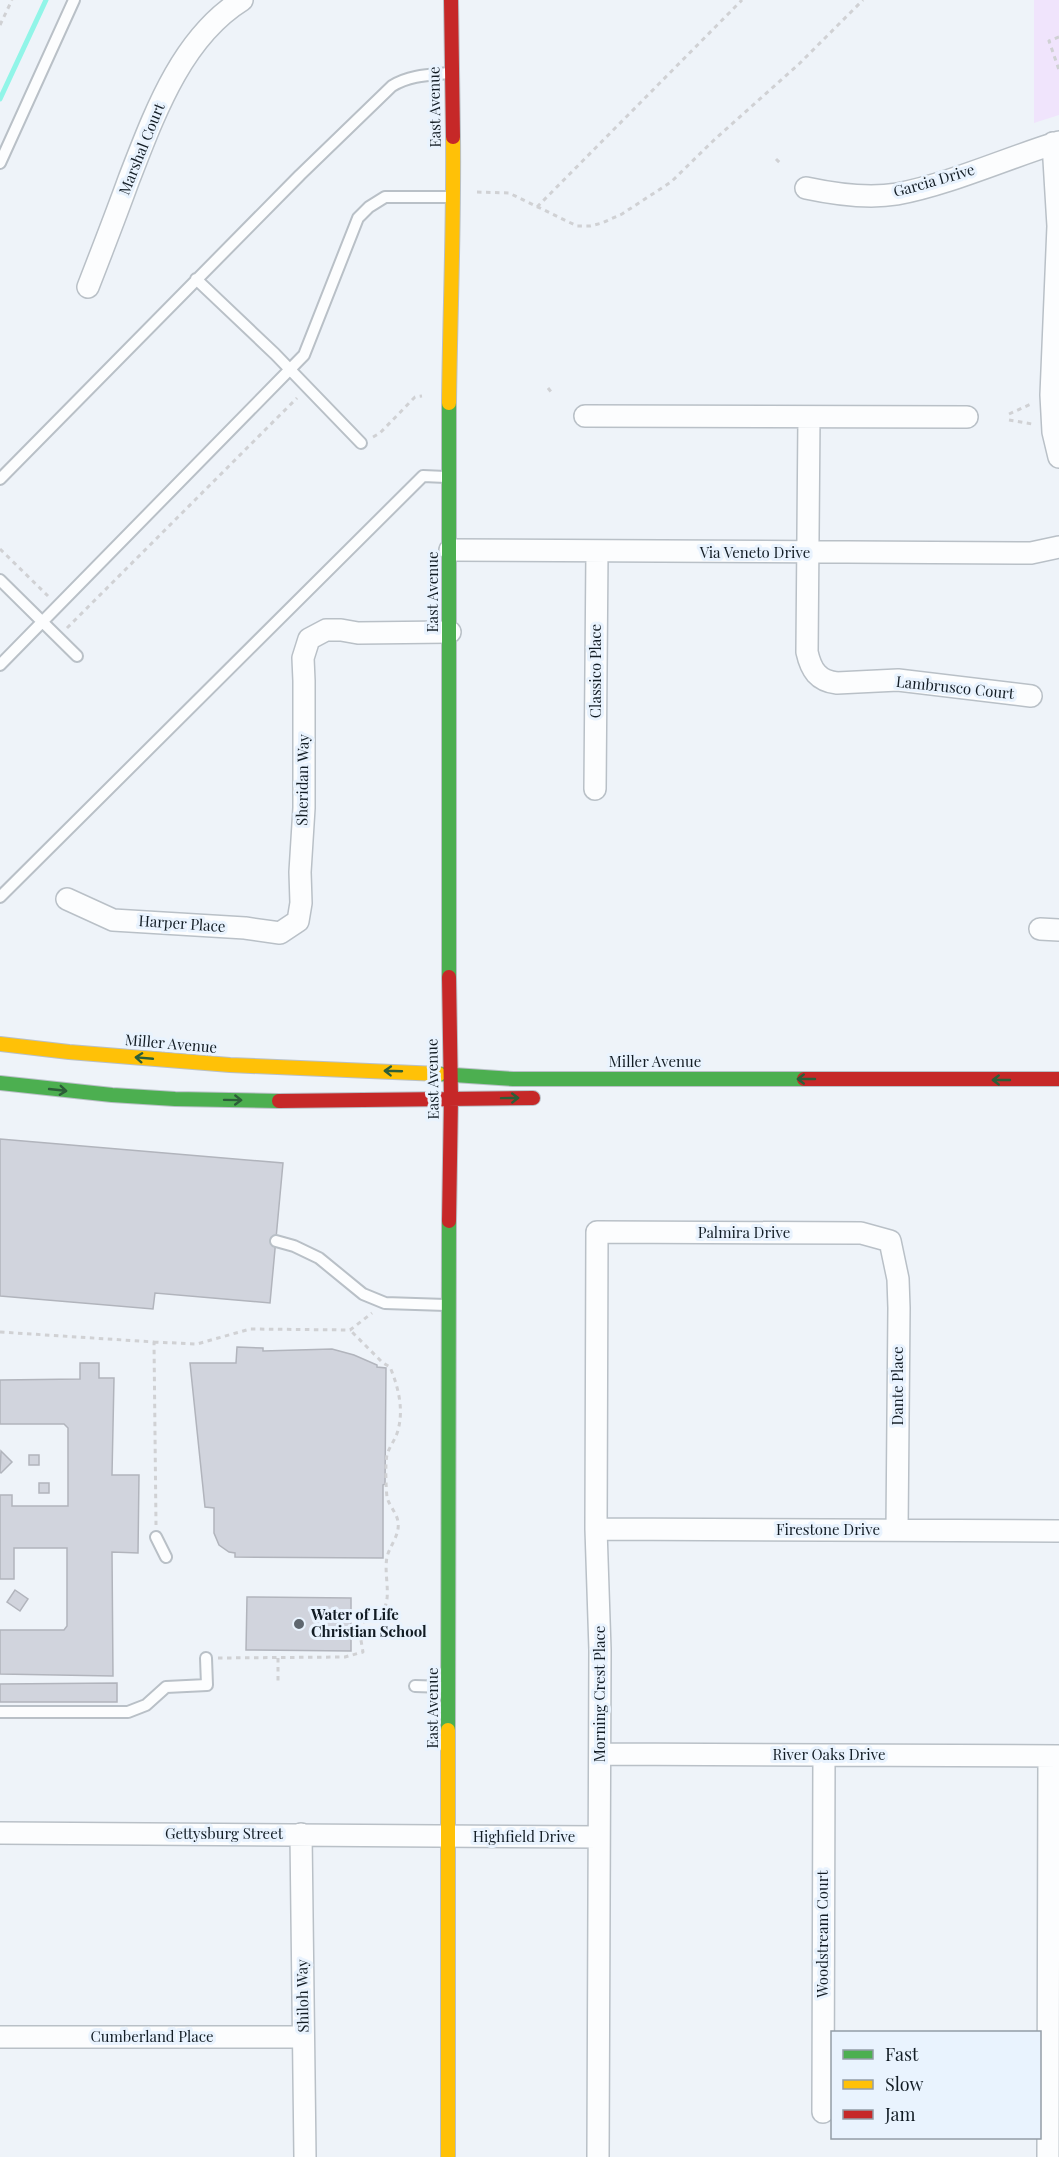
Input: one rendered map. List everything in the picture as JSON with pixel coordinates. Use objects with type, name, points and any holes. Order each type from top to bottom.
[{"type":"main road","name":"East Avenue","points":[[448,2157],[451,1098],[449,1053],[449,477],[450,285],[454,201],[451,0]]},
{"type":"main road","name":"Miller Avenue","points":[[0,1044],[230,1065],[405,1071],[451,1076],[1059,1079]]},
{"type":"main road","points":[[0,1083],[175,1099],[294,1101],[544,1098]]},
{"type":"street","name":"Marshal Court","points":[[88,286],[156,110],[191,48],[232,6],[242,0]]},
{"type":"street","name":"Garcia Drive","points":[[806,188],[840,195],[896,194],[943,181],[1056,142]]},
{"type":"street","points":[[1056,142],[1057,324],[1051,395],[1053,432],[1059,458]]},
{"type":"street","points":[[585,416],[967,417]]},
{"type":"street","name":"Lambrusco Court","points":[[809,417],[807,652],[814,672],[820,678],[837,683],[898,680],[1031,696]]},
{"type":"street","name":"Via Veneto Drive","points":[[450,550],[1031,553],[1059,547]]},
{"type":"street","name":"Classico Place","points":[[595,789],[597,552]]},
{"type":"street","name":"Sheridan Way","points":[[298,921],[302,903],[300,872],[304,808],[303,658],[309,639],[326,630],[358,633],[450,632]]},
{"type":"street","name":"Harper Place","points":[[67,899],[113,920],[245,928],[280,933],[298,921]]},
{"type":"street","name":"Palmira Drive","points":[[597,1232],[861,1233],[890,1241]]},
{"type":"street","name":"Morning Crest Place","points":[[597,1232],[596,1529],[600,1650],[598,2157]]},
{"type":"street","name":"Dante Place","points":[[890,1241],[898,1279],[897,1530]]},
{"type":"street","name":"Firestone Drive","points":[[596,1529],[1059,1531]]},
{"type":"street","name":"River Oaks Drive","points":[[600,1754],[1054,1756]]},
{"type":"street","name":"Woodstream Court","points":[[823,2112],[824,1755]]},
{"type":"street","points":[[1048,2157],[1054,1756]]},
{"type":"street","name":"Gettysburg Street","points":[[0,1833],[448,1836]]},
{"type":"street","name":"Shiloh Way","points":[[300,1834],[305,2157]]},
{"type":"street","name":"Highfield Drive","points":[[448,1836],[599,1837]]},
{"type":"street","name":"Cumberland Place","points":[[0,2037],[303,2037]]},
{"type":"lane","points":[[0,163],[74,0]]},
{"type":"lane","points":[[0,479],[196,279],[392,86],[403,80],[423,75],[451,73]]},
{"type":"lane","points":[[0,665],[304,355],[358,218],[369,207],[385,197],[454,201]]},
{"type":"lane","points":[[196,279],[361,443]]},
{"type":"lane","points":[[0,897],[423,476],[449,477]]},
{"type":"lane","points":[[0,580],[77,656]]},
{"type":"lane","points":[[276,1241],[294,1246],[319,1258],[363,1294],[385,1303],[450,1305]]},
{"type":"lane","points":[[156,1537],[166,1557]]},
{"type":"lane","points":[[0,1712],[128,1712],[138,1710],[166,1687],[207,1685],[206,1658]]},
{"type":"lane","points":[[415,1686],[449,1687]]},
{"type":"path","points":[[0,26],[12,0]]},
{"type":"path","points":[[537,207],[742,0]]},
{"type":"path","points":[[454,201],[477,192],[509,193],[577,226],[602,224],[622,214],[670,182],[715,138],[800,63],[863,0]]},
{"type":"path","points":[[1059,38],[1049,41],[1059,70]]},
{"type":"path","points":[[776,159],[780,163]]},
{"type":"path","points":[[548,388],[552,393]]},
{"type":"path","points":[[58,637],[294,399],[311,392]]},
{"type":"path","points":[[361,443],[380,433],[415,397],[422,396]]},
{"type":"path","points":[[1009,414],[1031,404]]},
{"type":"path","points":[[1009,420],[1032,424]]},
{"type":"path","points":[[0,549],[59,607]]},
{"type":"path","points":[[0,1332],[197,1344],[250,1329],[350,1330],[385,1303]]},
{"type":"path","points":[[206,1658],[345,1658],[363,1652],[358,1623],[372,1619],[388,1599],[387,1561],[398,1524],[387,1498],[387,1455],[398,1430],[400,1403],[390,1367],[383,1364],[350,1330]]},
{"type":"path","points":[[154,1342],[156,1537]]},
{"type":"path","points":[[278,1658],[278,1685]]},
{"type":"shaded area","points":[[1034,0],[1059,0],[1059,115],[1034,123]]},
{"type":"building","points":[[0,1139],[283,1163],[270,1303],[155,1293],[153,1309],[0,1296]]},
{"type":"building","points":[[237,1347],[263,1348],[263,1351],[332,1349],[354,1355],[377,1367],[386,1368],[383,1558],[235,1557],[235,1553],[219,1545],[214,1533],[214,1508],[205,1507],[190,1363],[236,1363]]},
{"type":"building","points":[[80,1363],[99,1363],[99,1378],[114,1378],[112,1475],[139,1475],[138,1553],[112,1552],[113,1676],[0,1674],[0,1630],[64,1630],[67,1626],[67,1548],[14,1548],[14,1579],[0,1579],[0,1495],[12,1495],[12,1506],[68,1506],[68,1428],[64,1424],[0,1424],[0,1380],[80,1379]]},
{"type":"building","points":[[1,1451],[12,1462],[1,1473],[0,1472]]},
{"type":"building","points":[[29,1455],[39,1455],[39,1465],[29,1465]]},
{"type":"building","points":[[39,1483],[49,1483],[49,1493],[39,1493]]},
{"type":"building","points":[[15,1590],[28,1599],[20,1611],[7,1602]]},
{"type":"building","name":"Water of Life Christian School","points":[[247,1597],[351,1598],[351,1651],[246,1650]]},
{"type":"building","points":[[117,1683],[117,1702],[0,1702],[0,1684]]},
{"type":"waterway","points":[[0,99],[46,0]]},
{"type":"traffic: fast","points":[[449,403],[449,977]]},
{"type":"traffic: fast","points":[[439,1074],[513,1079],[804,1079]]},
{"type":"traffic: fast","points":[[0,1083],[112,1095],[279,1101]]},
{"type":"traffic: fast","points":[[448,1730],[449,1221]]},
{"type":"traffic: slow","points":[[449,403],[453,137]]},
{"type":"traffic: slow","points":[[0,1044],[230,1065],[439,1074]]},
{"type":"traffic: slow","points":[[448,1730],[448,2157]]},
{"type":"traffic: jam","points":[[451,0],[453,137]]},
{"type":"traffic: jam","points":[[449,977],[451,1098],[449,1221]]},
{"type":"traffic: jam","points":[[804,1079],[1059,1079]]},
{"type":"traffic: jam","points":[[279,1101],[533,1098]]},
{"type":"place","name":"Water of Life Christian School","points":[[299,1624]]}]
